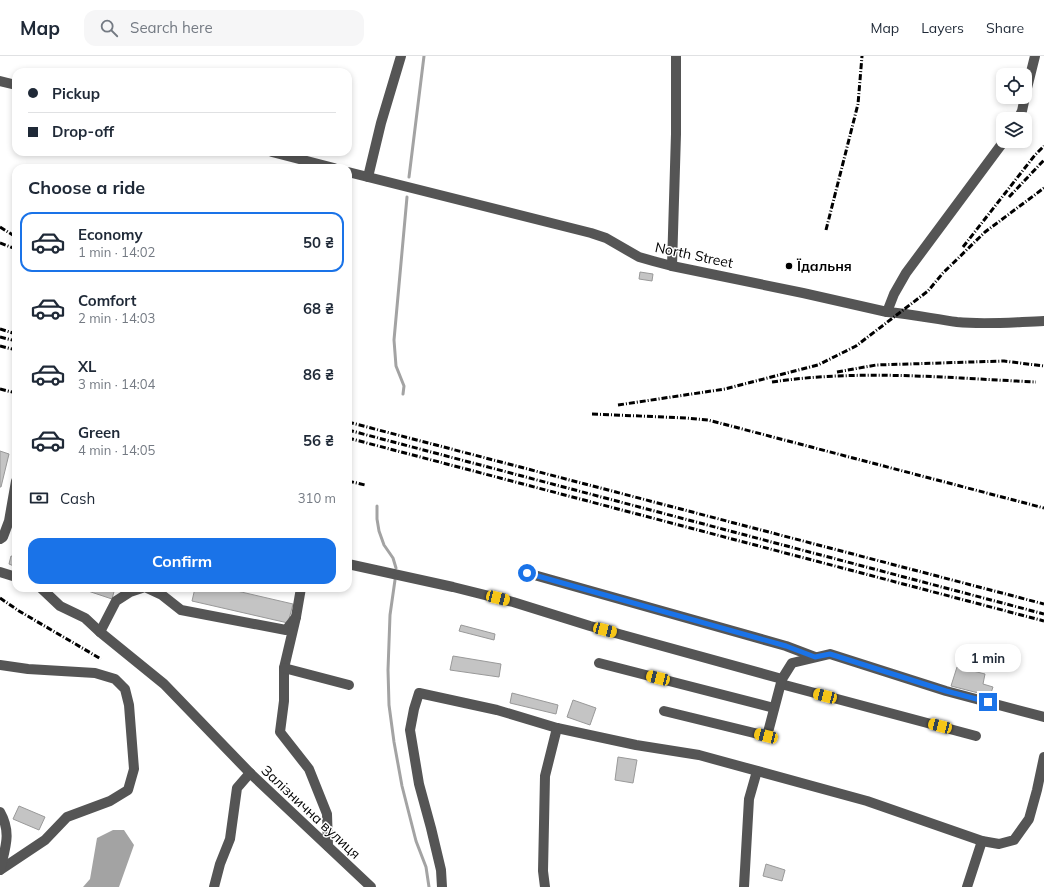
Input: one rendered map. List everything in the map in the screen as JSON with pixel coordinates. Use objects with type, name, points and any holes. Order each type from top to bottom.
[{"type":"street","points":[[368,177],[381,124],[401,56]]},
{"type":"street","points":[[672,266],[676,134],[676,56]]},
{"type":"street","points":[[1032,68],[1035,56]]},
{"type":"street","points":[[0,81],[12,85]]},
{"type":"street","points":[[887,312],[894,294],[906,274],[999,148]]},
{"type":"street","points":[[288,156],[318,164]]},
{"type":"street","name":"North Street","points":[[352,173],[591,233],[606,238],[639,257],[672,266],[796,291],[887,312],[959,322],[987,323],[1044,321]]},
{"type":"street","points":[[0,539],[3,537],[12,501]]},
{"type":"street","points":[[352,565],[513,602],[590,626],[976,736]]},
{"type":"street","points":[[0,572],[12,576]]},
{"type":"street","points":[[527,573],[786,646],[815,657]]},
{"type":"street","points":[[45,592],[60,606],[85,618],[164,684],[250,773]]},
{"type":"street","points":[[100,632],[116,601],[130,592]]},
{"type":"street","points":[[157,592],[162,594],[181,610],[286,630],[296,617]]},
{"type":"street","points":[[300,592],[284,668],[284,701],[280,732],[309,769],[328,814],[328,846]]},
{"type":"street","points":[[664,711],[766,736],[781,681],[792,662],[830,654],[946,691],[1044,717]]},
{"type":"street","points":[[599,663],[774,708]]},
{"type":"street","points":[[0,665],[28,669],[95,673],[115,678],[125,689],[129,706],[134,769],[128,790],[110,801],[67,817],[45,840],[0,870]]},
{"type":"street","points":[[284,668],[349,685]]},
{"type":"street","points":[[442,887],[441,870],[419,784],[410,730],[414,708],[419,693],[497,710],[557,728],[636,745],[699,755],[867,801],[982,841],[999,844],[1014,840],[1029,819],[1044,757]]},
{"type":"street","points":[[545,887],[543,871],[545,776],[557,728]]},
{"type":"street","points":[[744,887],[749,799],[757,771]]},
{"type":"street","name":"Залізнична вулиця","points":[[214,887],[220,864],[230,839],[237,788],[250,773],[371,887]]},
{"type":"street","points":[[0,812],[5,820],[8,837],[0,870]]},
{"type":"street","points":[[968,887],[982,841]]},
{"type":"shaded area","points":[[113,830],[124,830],[134,845],[119,887],[83,887],[90,879],[97,838]]},
{"type":"building","points":[[640,272],[653,274],[652,281],[639,279]]},
{"type":"building","points":[[0,451],[9,454],[1,487],[0,487]]},
{"type":"building","points":[[11,556],[12,556],[12,565],[9,564]]},
{"type":"building","points":[[91,592],[114,592],[112,599]]},
{"type":"building","points":[[194,592],[241,592],[293,604],[288,623],[192,601]]},
{"type":"building","points":[[461,625],[495,634],[494,640],[459,631]]},
{"type":"building","points":[[453,656],[501,664],[499,677],[450,670]]},
{"type":"building","points":[[957,667],[985,674],[983,684],[993,687],[990,696],[951,686]]},
{"type":"building","points":[[512,693],[558,705],[556,714],[510,703]]},
{"type":"building","points":[[573,700],[596,708],[590,725],[567,717]]},
{"type":"building","points":[[618,757],[637,760],[633,783],[615,780]]},
{"type":"building","points":[[19,806],[45,817],[39,830],[13,819]]},
{"type":"building","points":[[766,864],[785,870],[782,881],[763,876]]},
{"type":"waterway","points":[[409,177],[424,56]]},
{"type":"waterway","points":[[403,394],[404,386],[396,366],[394,340],[407,197]]},
{"type":"waterway","points":[[377,506],[379,531],[384,545],[393,558],[396,568]]},
{"type":"waterway","points":[[395,580],[390,615],[388,670],[389,705],[402,786],[416,841],[426,867],[429,887]]},
{"type":"railway","points":[[826,230],[858,104],[862,56]]},
{"type":"railway","points":[[963,247],[1035,155],[1044,146]]},
{"type":"railway","points":[[1009,197],[1044,160]]},
{"type":"railway","points":[[618,405],[725,389],[818,365],[856,346],[928,291],[943,273],[985,232],[1044,188]]},
{"type":"railway","points":[[0,227],[12,234]]},
{"type":"railway","points":[[0,243],[12,248]]},
{"type":"railway","points":[[0,329],[12,333]]},
{"type":"railway","points":[[0,337],[12,340]]},
{"type":"railway","points":[[0,346],[12,349]]},
{"type":"railway","points":[[837,372],[876,365],[1004,361],[1044,366]]},
{"type":"railway","points":[[772,382],[805,378],[871,375],[1036,382]]},
{"type":"railway","points":[[0,389],[12,392]]},
{"type":"railway","points":[[592,414],[708,420],[1044,508]]},
{"type":"railway","points":[[352,423],[1044,604]]},
{"type":"railway","points":[[352,431],[1044,614]]},
{"type":"railway","points":[[352,439],[1044,621]]},
{"type":"railway","points":[[352,482],[365,485]]},
{"type":"railway","points":[[0,598],[19,611],[101,659]]},
{"type":"place","name":"Їдальня","points":[[789,266]]},
{"type":"route","points":[[527,573],[786,646],[815,657],[830,654],[946,691],[988,702]]}]
